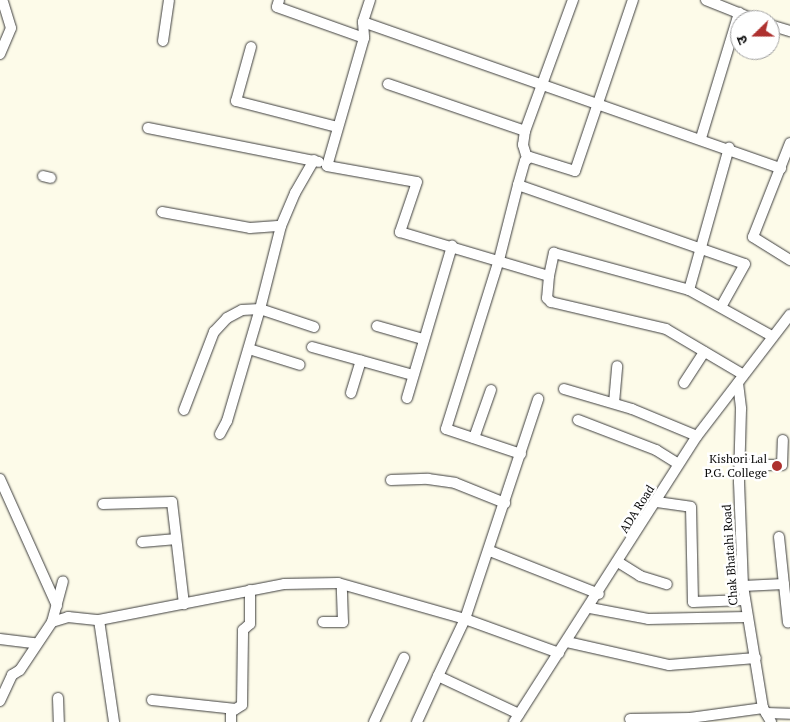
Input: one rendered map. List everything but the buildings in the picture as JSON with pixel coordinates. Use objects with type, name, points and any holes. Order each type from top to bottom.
[{"type":"street","points":[[164,41],[169,0]]},
{"type":"street","points":[[279,0],[277,8],[364,38]]},
{"type":"street","points":[[327,166],[364,38],[363,22],[370,0]]},
{"type":"street","points":[[521,454],[446,429],[499,260],[518,185],[527,158],[523,145],[525,131],[573,0]]},
{"type":"street","points":[[527,158],[575,171],[633,0]]},
{"type":"street","points":[[709,0],[732,10]]},
{"type":"street","points":[[0,54],[11,28],[3,2]]},
{"type":"street","points":[[363,22],[729,148],[785,163]]},
{"type":"street","points":[[701,138],[730,43]]},
{"type":"street","points":[[251,47],[236,101],[337,127]]},
{"type":"street","points":[[388,84],[525,131]]},
{"type":"street","points":[[148,128],[314,160],[327,166],[417,182],[400,232],[549,276]]},
{"type":"street","points":[[790,143],[785,163],[753,237],[790,260]]},
{"type":"street","points":[[689,290],[729,148]]},
{"type":"street","points":[[220,434],[228,421],[260,309],[281,226],[314,160]]},
{"type":"street","points":[[518,185],[701,246],[745,264],[722,307]]},
{"type":"street","points":[[162,212],[250,228],[281,226]]},
{"type":"street","points":[[407,398],[452,246]]},
{"type":"street","points":[[740,378],[704,352],[666,329],[551,302],[547,298],[554,253],[689,290],[772,336]]},
{"type":"street","points":[[184,410],[214,332],[227,318],[242,310],[260,309],[314,327]]},
{"type":"street","name":"ADA Road","points":[[517,718],[599,594],[657,502],[678,464],[740,378],[790,315]]},
{"type":"street","points":[[377,326],[424,339]]},
{"type":"street","points":[[312,347],[413,375]]},
{"type":"street","points":[[249,349],[300,365]]},
{"type":"street","points":[[684,384],[704,352]]},
{"type":"street","points":[[351,393],[360,360]]},
{"type":"street","points":[[614,404],[617,366]]},
{"type":"street","name":"Chak Bhatahi Road","points":[[740,378],[743,586],[747,617],[767,714]]},
{"type":"street","points":[[564,389],[674,424],[697,436]]},
{"type":"street","points":[[474,438],[490,390]]},
{"type":"street","points":[[417,722],[465,619],[490,551],[538,399]]},
{"type":"street","points":[[578,420],[656,450],[678,464]]},
{"type":"street","points":[[740,465],[782,466],[783,440]]},
{"type":"street","points":[[0,479],[57,606]]},
{"type":"street","points":[[390,480],[428,479],[455,483],[505,503]]},
{"type":"street","points":[[103,504],[172,502],[174,539],[184,604]]},
{"type":"street","points":[[657,502],[691,507],[693,602],[745,600]]},
{"type":"street","points":[[779,537],[788,623]]},
{"type":"street","points":[[142,542],[174,539]]},
{"type":"street","points":[[490,551],[599,594]]},
{"type":"street","points":[[618,562],[640,576],[667,584]]},
{"type":"street","points":[[0,701],[12,675],[20,670],[36,643],[52,622],[64,581]]},
{"type":"street","points":[[52,622],[68,617],[99,620],[284,584],[342,585],[465,619],[559,653]]},
{"type":"street","points":[[743,586],[784,584]]},
{"type":"street","points":[[323,622],[343,622],[342,585]]},
{"type":"street","points":[[231,722],[231,712],[242,705],[243,630],[250,624],[250,590]]},
{"type":"street","points":[[590,608],[648,619],[747,617]]},
{"type":"street","points":[[99,620],[114,722]]},
{"type":"street","points":[[0,639],[36,643]]},
{"type":"street","points":[[567,642],[669,665],[756,658]]},
{"type":"street","points":[[374,722],[404,658]]},
{"type":"street","points":[[438,676],[517,718]]},
{"type":"street","points":[[58,698],[59,722]]},
{"type":"street","points":[[152,700],[236,709]]},
{"type":"street","points":[[735,710],[735,722]]},
{"type":"street","points":[[630,719],[690,720],[735,710],[767,714],[790,714]]},
{"type":"place","name":"Kishori Lal P.G. College","points":[[777,466]]}]
